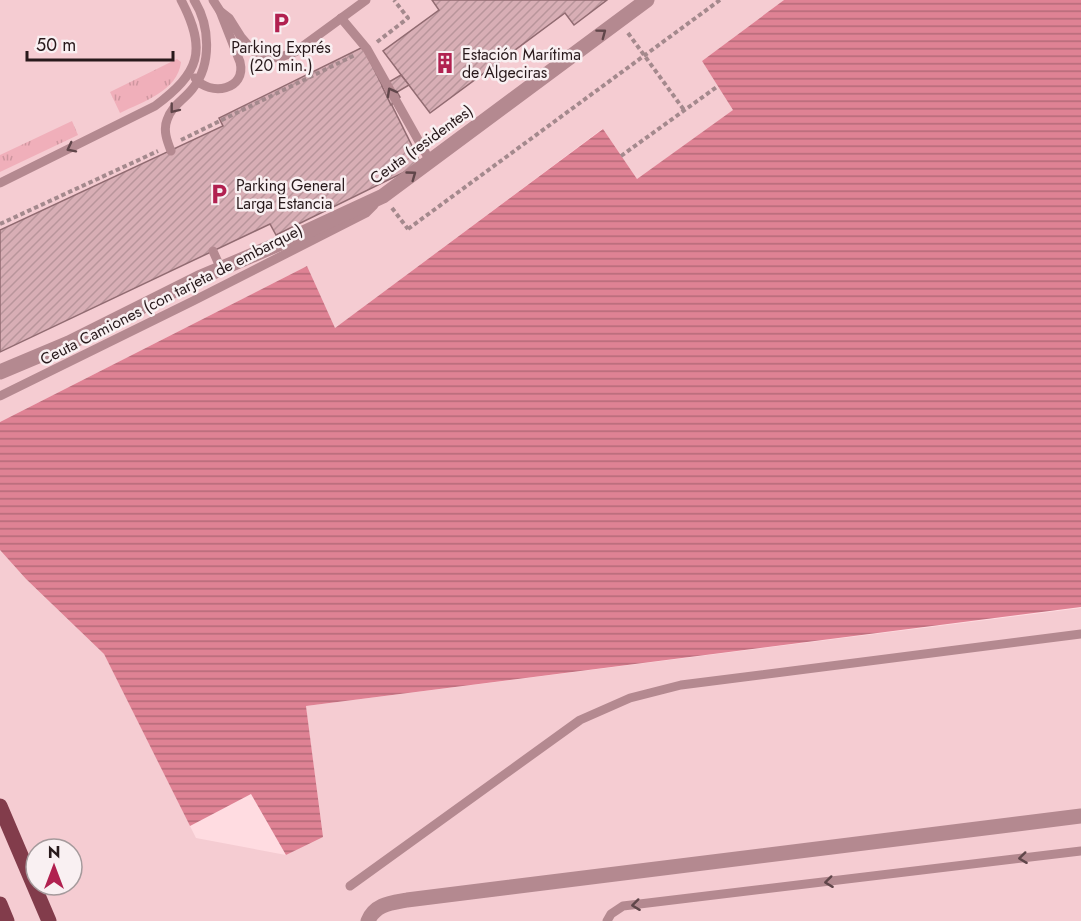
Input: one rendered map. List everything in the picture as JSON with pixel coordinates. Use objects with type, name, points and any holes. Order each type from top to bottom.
[{"type":"main road","points":[[0,806],[49,921]]},
{"type":"main road","points":[[0,904],[7,921]]},
{"type":"street","name":"Ceuta (residentes)","points":[[0,372],[69,343],[188,284],[383,196],[647,0]]},
{"type":"street","points":[[368,921],[376,909],[383,905],[407,900],[1081,816]]},
{"type":"lane","points":[[0,183],[155,106],[187,77],[196,56],[196,44],[193,27],[181,0]]},
{"type":"lane","points":[[170,149],[165,129],[166,120],[170,112],[193,89],[204,63],[205,27],[194,0]]},
{"type":"lane","points":[[191,70],[197,82],[215,90],[235,83],[240,76],[242,68],[240,62],[220,11],[213,0]]},
{"type":"lane","points":[[220,11],[229,18],[253,51],[278,58],[295,52],[366,0]]},
{"type":"lane","points":[[340,18],[367,49],[430,161]]},
{"type":"lane","name":"Ceuta Camiones (con tarjeta de embarque)","points":[[0,396],[366,213],[383,196]]},
{"type":"lane","points":[[213,251],[221,269]]},
{"type":"lane","points":[[350,886],[580,720],[630,698],[681,685],[1081,634]]},
{"type":"lane","points":[[607,921],[611,914],[623,906],[1081,851]]},
{"type":"path","points":[[0,224],[170,149],[367,49],[408,18],[394,0]]},
{"type":"path","points":[[383,196],[408,230],[720,0]]},
{"type":"path","points":[[619,21],[684,110]]},
{"type":"path","points":[[621,156],[718,86]]},
{"type":"shaded area","points":[[0,0],[784,0],[702,61],[734,110],[637,179],[602,129],[334,329],[307,266],[0,422]]},
{"type":"shaded area","points":[[784,0],[1081,0],[1081,607],[306,706],[323,837],[286,855],[251,794],[190,826],[104,654],[26,579],[0,550],[0,422],[307,266],[335,328],[603,129],[637,179],[733,110],[702,61]]},
{"type":"shaded area","points":[[0,550],[26,579],[104,654],[196,838],[286,855],[322,836],[306,706],[1081,608],[1081,921],[0,921]]},
{"type":"green space","points":[[177,59],[181,62],[178,72],[166,88],[148,100],[120,113],[110,92]]},
{"type":"green space","points":[[72,121],[78,135],[0,172],[0,155]]},
{"type":"building","name":"Estación Marítima de Algeciras","points":[[432,0],[607,0],[574,25],[565,13],[430,113],[383,51],[439,10]]},
{"type":"building","name":"Parking General Larga Estancia","points":[[363,47],[421,164],[276,235],[270,224],[0,352],[0,230],[223,126],[219,118]]},
{"type":"building","points":[[401,75],[409,85],[397,92],[400,97],[391,105],[382,86]]},
{"type":"place","name":"Parking Exprés (20 min.)","points":[[281,23]]},
{"type":"place","name":"Estación Marítima de Algeciras","points":[[445,63]]},
{"type":"place","name":"Parking General Larga Estancia","points":[[219,194]]}]
